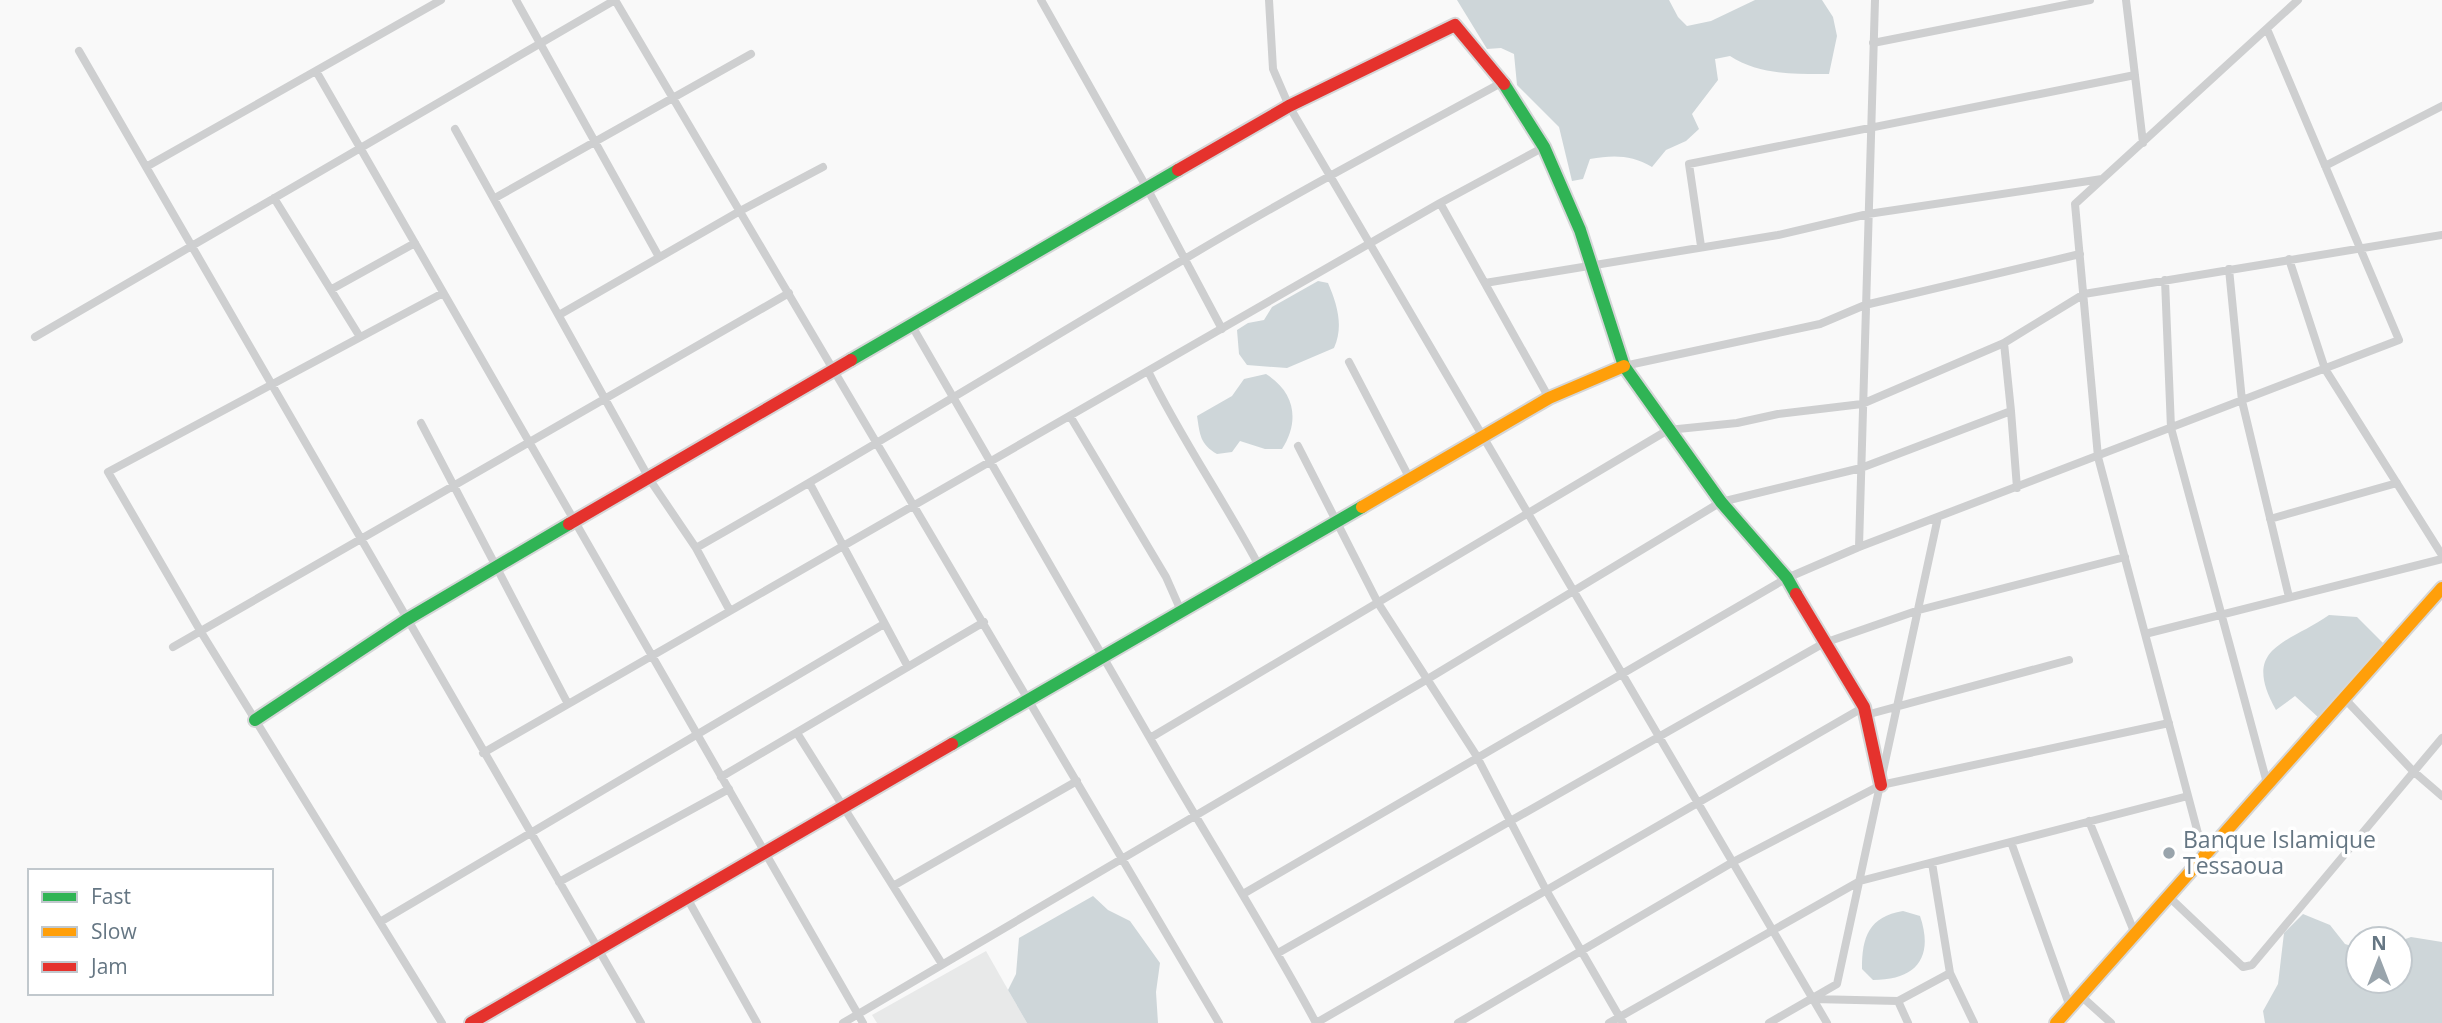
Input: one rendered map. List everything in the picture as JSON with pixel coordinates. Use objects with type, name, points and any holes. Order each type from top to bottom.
[{"type":"main road","points":[[255,720],[407,620],[1289,106],[1455,25],[1503,82],[1544,147],[1580,230],[1624,366],[1721,502],[1787,578],[1865,711],[1881,785]]},
{"type":"main road","points":[[471,1023],[1549,398],[1624,366]]},
{"type":"main road","points":[[2056,1023],[2442,588]]},
{"type":"street","points":[[146,167],[441,0]]},
{"type":"street","points":[[516,0],[659,257]]},
{"type":"street","points":[[35,337],[615,0],[1219,1023]]},
{"type":"street","points":[[1041,0],[1148,190],[1222,329]]},
{"type":"street","points":[[1269,0],[1273,69],[1289,106],[1827,1023]]},
{"type":"street","points":[[1859,547],[1875,0]]},
{"type":"street","points":[[1873,43],[2091,0]]},
{"type":"street","points":[[2126,0],[2143,143]]},
{"type":"street","points":[[2204,856],[2098,457],[2075,204],[2298,0]]},
{"type":"street","points":[[1243,894],[1787,578],[1859,547],[2399,340],[2267,29]]},
{"type":"street","points":[[79,51],[641,1023]]},
{"type":"street","points":[[495,198],[751,54]]},
{"type":"street","points":[[316,71],[863,1023]]},
{"type":"street","points":[[1701,246],[1689,164],[2134,75]]},
{"type":"street","points":[[695,548],[879,444],[1185,259],[1330,175],[1503,82]]},
{"type":"street","points":[[2325,166],[2442,106]]},
{"type":"street","points":[[455,129],[650,480],[695,548],[730,611]]},
{"type":"street","points":[[483,752],[1544,147]]},
{"type":"street","points":[[559,315],[740,211],[824,167]]},
{"type":"street","points":[[1485,283],[1779,235],[1868,214],[2102,179]]},
{"type":"street","points":[[274,198],[360,337]]},
{"type":"street","points":[[1440,204],[1549,398]]},
{"type":"street","points":[[1150,738],[1530,515],[1668,430],[1737,423],[1779,414],[1862,404],[2004,343],[2084,294],[2442,235]]},
{"type":"street","points":[[332,289],[415,243]]},
{"type":"street","points":[[1624,366],[1820,324],[1865,305],[2080,254]]},
{"type":"street","points":[[2145,634],[2442,557],[2325,369],[2289,259]]},
{"type":"street","points":[[2229,269],[2242,401],[2288,597]]},
{"type":"street","points":[[2165,280],[2171,428],[2267,783]]},
{"type":"street","points":[[443,293],[108,472],[201,632],[443,1023]]},
{"type":"street","points":[[173,648],[789,293]]},
{"type":"street","points":[[912,326],[1044,556],[1105,655],[1150,738],[1278,953],[1316,1023],[1698,803],[1865,711],[1898,706],[2069,660]]},
{"type":"street","points":[[2004,343],[2017,488]]},
{"type":"street","points":[[1349,362],[1410,479]]},
{"type":"street","points":[[1148,371],[1172,421],[1235,521],[1259,566]]},
{"type":"street","points":[[843,1023],[1426,680],[1721,502],[1861,468],[2011,411]]},
{"type":"street","points":[[1070,416],[1166,577],[1181,611]]},
{"type":"street","points":[[421,423],[568,704]]},
{"type":"street","points":[[1298,446],[1328,501],[1334,522],[1378,603],[1478,758],[1546,890],[1622,1020]]},
{"type":"street","points":[[2270,519],[2397,483]]},
{"type":"street","points":[[810,484],[908,667]]},
{"type":"street","points":[[1769,1023],[1837,984],[1938,517]]},
{"type":"street","points":[[1278,953],[1824,643],[1919,610],[2125,556]]},
{"type":"street","points":[[722,777],[984,622]]},
{"type":"street","points":[[380,922],[884,624]]},
{"type":"street","points":[[2344,698],[2413,771],[2442,796]]},
{"type":"street","points":[[1458,1023],[1733,862],[1881,785],[2169,723]]},
{"type":"street","points":[[797,733],[942,964]]},
{"type":"street","points":[[2168,896],[2243,967],[2252,965],[2442,738]]},
{"type":"street","points":[[893,886],[1077,781]]},
{"type":"street","points":[[559,882],[729,789]]},
{"type":"street","points":[[1609,1023],[1622,1020],[1860,881],[2188,796]]},
{"type":"street","points":[[2089,821],[2134,934]]},
{"type":"street","points":[[2011,842],[2070,1007]]},
{"type":"street","points":[[1932,863],[1950,973],[1974,1023]]},
{"type":"street","points":[[687,898],[757,1023]]},
{"type":"street","points":[[1813,999],[1898,1001],[1950,973]]},
{"type":"street","points":[[2081,996],[2111,1023]]},
{"type":"street","points":[[1898,1001],[1908,1023]]},
{"type":"shaded area","points":[[1457,0],[1669,0],[1678,17],[1687,26],[1711,21],[1755,0],[1822,0],[1833,17],[1837,36],[1829,74],[1765,70],[1730,56],[1715,59],[1718,80],[1692,114],[1699,129],[1686,141],[1666,150],[1652,167],[1622,157],[1590,159],[1583,179],[1572,181],[1559,127],[1517,85],[1514,54],[1501,48],[1487,49]]},
{"type":"shaded area","points":[[1318,281],[1328,283],[1336,307],[1339,332],[1334,348],[1287,368],[1247,365],[1239,354],[1237,330],[1248,323],[1264,320],[1272,307]]},
{"type":"shaded area","points":[[1266,374],[1283,389],[1292,408],[1291,428],[1282,449],[1265,449],[1240,441],[1232,452],[1217,454],[1207,447],[1197,416],[1232,396],[1244,379]]},
{"type":"shaded area","points":[[2329,615],[2357,617],[2385,645],[2319,718],[2295,696],[2276,710],[2266,689],[2263,672],[2266,659],[2285,641]]},
{"type":"shaded area","points":[[1093,896],[1108,910],[1130,921],[1160,963],[1156,992],[1158,1023],[1027,1023],[1008,990],[1016,974],[1019,938]]},
{"type":"shaded area","points":[[1903,911],[1920,916],[1925,943],[1923,954],[1911,971],[1901,976],[1873,980],[1862,969],[1866,938],[1875,923]]},
{"type":"shaded area","points":[[2303,914],[2330,925],[2344,943],[2344,995],[2414,995],[2414,937],[2442,942],[2442,1023],[2265,1023],[2263,1011],[2278,984],[2284,933]]},
{"type":"shaded area","points":[[986,951],[1027,1023],[877,1023],[872,1015]]},
{"type":"traffic: fast","points":[[1504,84],[1544,147],[1580,230],[1624,366],[1721,502],[1787,578],[1796,594]]},
{"type":"traffic: fast","points":[[851,360],[1178,170]]},
{"type":"traffic: fast","points":[[952,744],[1362,507]]},
{"type":"traffic: fast","points":[[255,720],[406,620],[569,524]]},
{"type":"traffic: slow","points":[[1362,507],[1549,398],[1624,366]]},
{"type":"traffic: slow","points":[[2056,1023],[2442,588]]},
{"type":"traffic: jam","points":[[1178,170],[1289,106],[1455,25],[1504,84]]},
{"type":"traffic: jam","points":[[569,524],[851,360]]},
{"type":"traffic: jam","points":[[1796,594],[1864,707],[1881,785]]},
{"type":"traffic: jam","points":[[471,1023],[952,744]]},
{"type":"place","name":"Banque Islamique Tessaoua","points":[[2169,853]]}]
